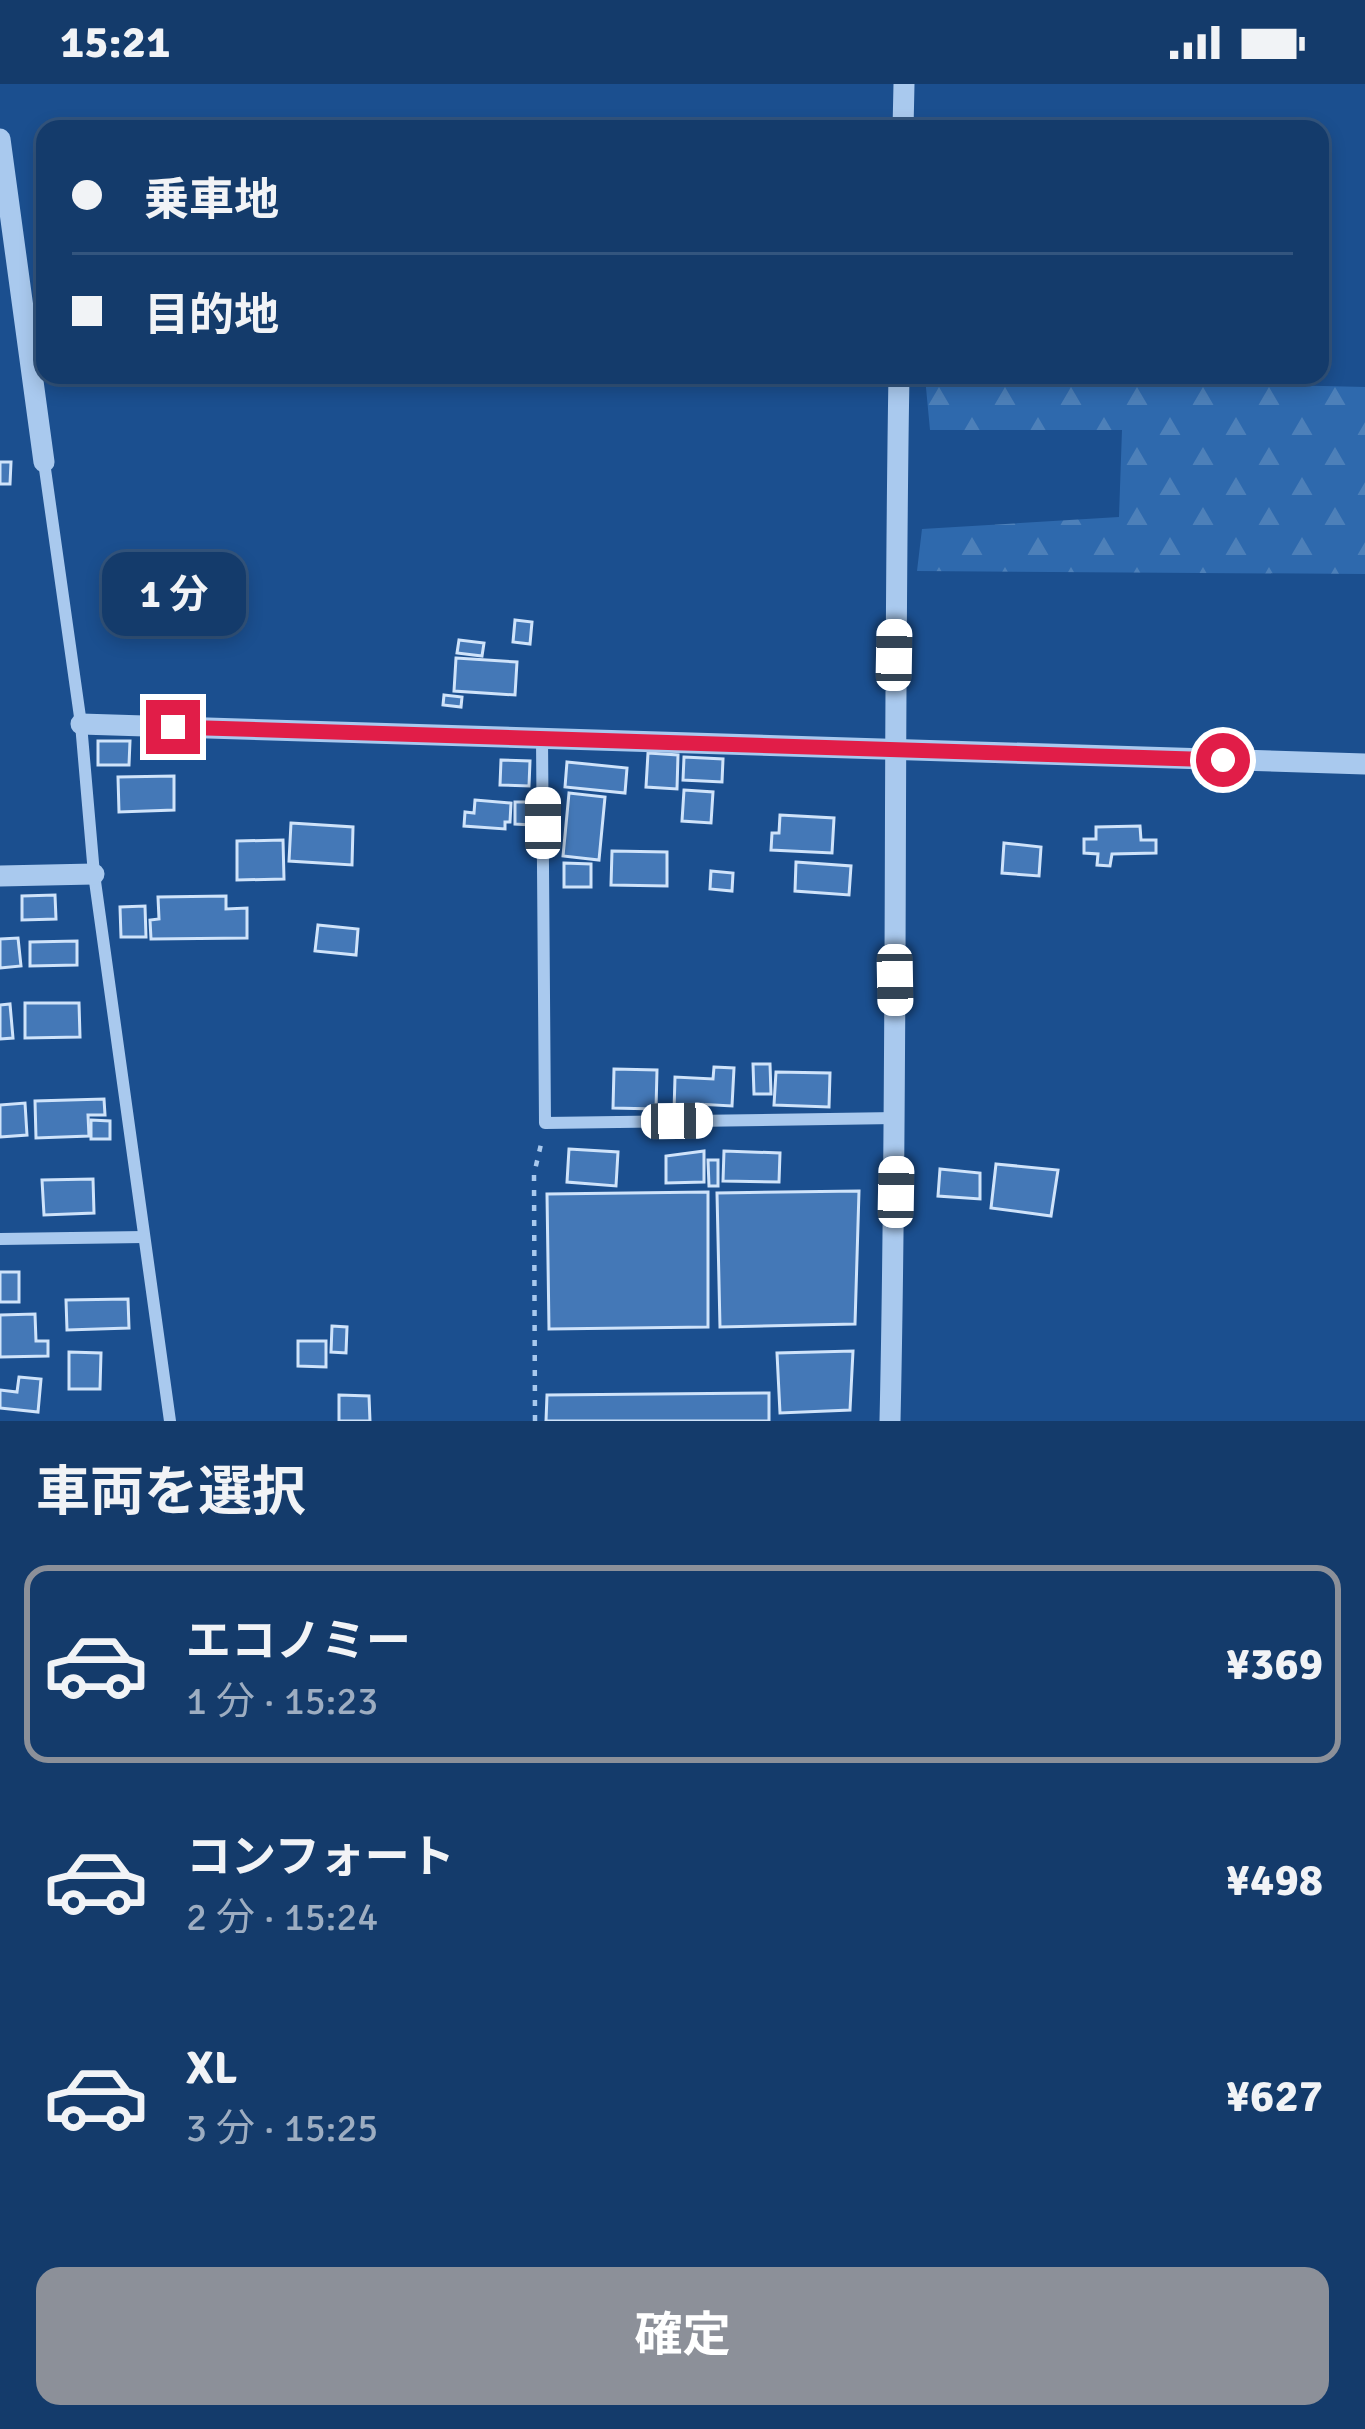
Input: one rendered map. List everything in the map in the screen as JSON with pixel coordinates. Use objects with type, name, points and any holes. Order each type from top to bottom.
[{"type":"street","points":[[903,120],[904,84]]},
{"type":"street","points":[[0,140],[170,1421]]},
{"type":"street","points":[[890,1421],[899,384]]},
{"type":"street","points":[[81,724],[1365,764]]},
{"type":"street","points":[[542,738],[545,1123],[896,1118]]},
{"type":"street","points":[[0,876],[94,874]]},
{"type":"street","points":[[0,1239],[144,1237]]},
{"type":"path","points":[[535,1421],[534,1174],[545,1123]]},
{"type":"green space","points":[[926,384],[1365,387],[1365,574],[917,571],[922,529],[1119,517],[1122,430],[930,430]]},
{"type":"building","points":[[0,462],[11,462],[10,484],[0,484]]},
{"type":"building","points":[[515,620],[532,622],[530,644],[513,642]]},
{"type":"building","points":[[459,640],[484,643],[482,656],[457,653]]},
{"type":"building","points":[[456,658],[517,662],[515,695],[454,691]]},
{"type":"building","points":[[444,695],[462,697],[461,707],[443,705]]},
{"type":"building","points":[[98,741],[130,741],[129,765],[98,765]]},
{"type":"building","points":[[648,753],[678,755],[677,789],[646,787]]},
{"type":"building","points":[[684,757],[723,759],[722,782],[683,780]]},
{"type":"building","points":[[501,760],[530,761],[529,786],[500,785]]},
{"type":"building","points":[[567,762],[627,768],[625,793],[565,787]]},
{"type":"building","points":[[174,776],[174,810],[119,812],[118,777]]},
{"type":"building","points":[[684,790],[713,792],[711,823],[682,821]]},
{"type":"building","points":[[569,793],[605,797],[599,860],[563,856]]},
{"type":"building","points":[[475,800],[511,803],[505,829],[464,826],[465,812],[474,813]]},
{"type":"building","points":[[515,802],[532,802],[531,825],[515,824]]},
{"type":"building","points":[[780,815],[834,818],[832,853],[771,850]]},
{"type":"building","points":[[291,823],[353,827],[352,865],[289,861]]},
{"type":"building","points":[[1140,826],[1141,840],[1156,840],[1156,853],[1112,854],[1110,866],[1097,865],[1098,854],[1084,853],[1084,839],[1096,839],[1096,827]]},
{"type":"building","points":[[283,840],[284,879],[237,880],[237,841]]},
{"type":"building","points":[[1004,843],[1041,847],[1039,876],[1002,873]]},
{"type":"building","points":[[612,851],[667,852],[667,886],[611,885]]},
{"type":"building","points":[[796,862],[851,866],[849,895],[795,891]]},
{"type":"building","points":[[564,863],[591,864],[591,887],[564,887]]},
{"type":"building","points":[[711,871],[733,873],[732,891],[710,889]]},
{"type":"building","points":[[55,895],[56,919],[22,920],[22,896]]},
{"type":"building","points":[[226,896],[226,909],[247,908],[247,938],[151,939],[150,920],[159,919],[158,897]]},
{"type":"building","points":[[145,906],[146,937],[121,937],[120,907]]},
{"type":"building","points":[[318,925],[358,929],[356,955],[315,951]]},
{"type":"building","points":[[18,938],[21,966],[0,968],[0,939]]},
{"type":"building","points":[[77,941],[77,965],[30,966],[30,942]]},
{"type":"building","points":[[25,1003],[79,1003],[80,1037],[25,1038]]},
{"type":"building","points":[[10,1004],[13,1038],[0,1039],[0,1005]]},
{"type":"building","points":[[753,1064],[770,1064],[771,1094],[754,1094]]},
{"type":"building","points":[[714,1067],[734,1068],[732,1106],[697,1104],[697,1112],[674,1112],[675,1077],[713,1079]]},
{"type":"building","points":[[614,1069],[657,1070],[656,1109],[613,1108]]},
{"type":"building","points":[[776,1072],[830,1073],[829,1107],[774,1105]]},
{"type":"building","points":[[104,1099],[105,1115],[88,1115],[89,1136],[36,1138],[35,1101]]},
{"type":"building","points":[[25,1103],[27,1135],[0,1137],[0,1105]]},
{"type":"building","points":[[91,1120],[110,1121],[110,1139],[91,1139]]},
{"type":"building","points":[[569,1149],[618,1152],[616,1186],[567,1182]]},
{"type":"building","points":[[704,1151],[704,1182],[666,1183],[666,1156]]},
{"type":"building","points":[[724,1151],[780,1153],[779,1182],[723,1181]]},
{"type":"building","points":[[708,1160],[718,1160],[718,1186],[709,1186]]},
{"type":"building","points":[[996,1164],[1058,1170],[1051,1216],[991,1208]]},
{"type":"building","points":[[940,1169],[980,1173],[980,1199],[938,1196]]},
{"type":"building","points":[[93,1179],[94,1213],[44,1215],[42,1180]]},
{"type":"building","points":[[859,1191],[855,1324],[720,1327],[717,1193]]},
{"type":"building","points":[[708,1192],[708,1327],[549,1329],[547,1194]]},
{"type":"building","points":[[0,1272],[19,1272],[19,1302],[0,1302]]},
{"type":"building","points":[[128,1299],[129,1328],[67,1330],[66,1300]]},
{"type":"building","points":[[35,1314],[36,1341],[48,1341],[48,1356],[0,1357],[0,1315]]},
{"type":"building","points":[[332,1326],[347,1327],[346,1353],[331,1352]]},
{"type":"building","points":[[298,1341],[326,1341],[326,1367],[298,1366]]},
{"type":"building","points":[[853,1351],[850,1410],[780,1413],[777,1353]]},
{"type":"building","points":[[69,1352],[101,1353],[100,1389],[69,1389]]},
{"type":"building","points":[[19,1377],[41,1379],[38,1412],[0,1408],[0,1390],[17,1392]]},
{"type":"building","points":[[769,1393],[769,1421],[546,1421],[547,1395]]},
{"type":"building","points":[[339,1395],[369,1396],[370,1421],[339,1421]]},
{"type":"route","points":[[173,727],[1223,760]]}]
